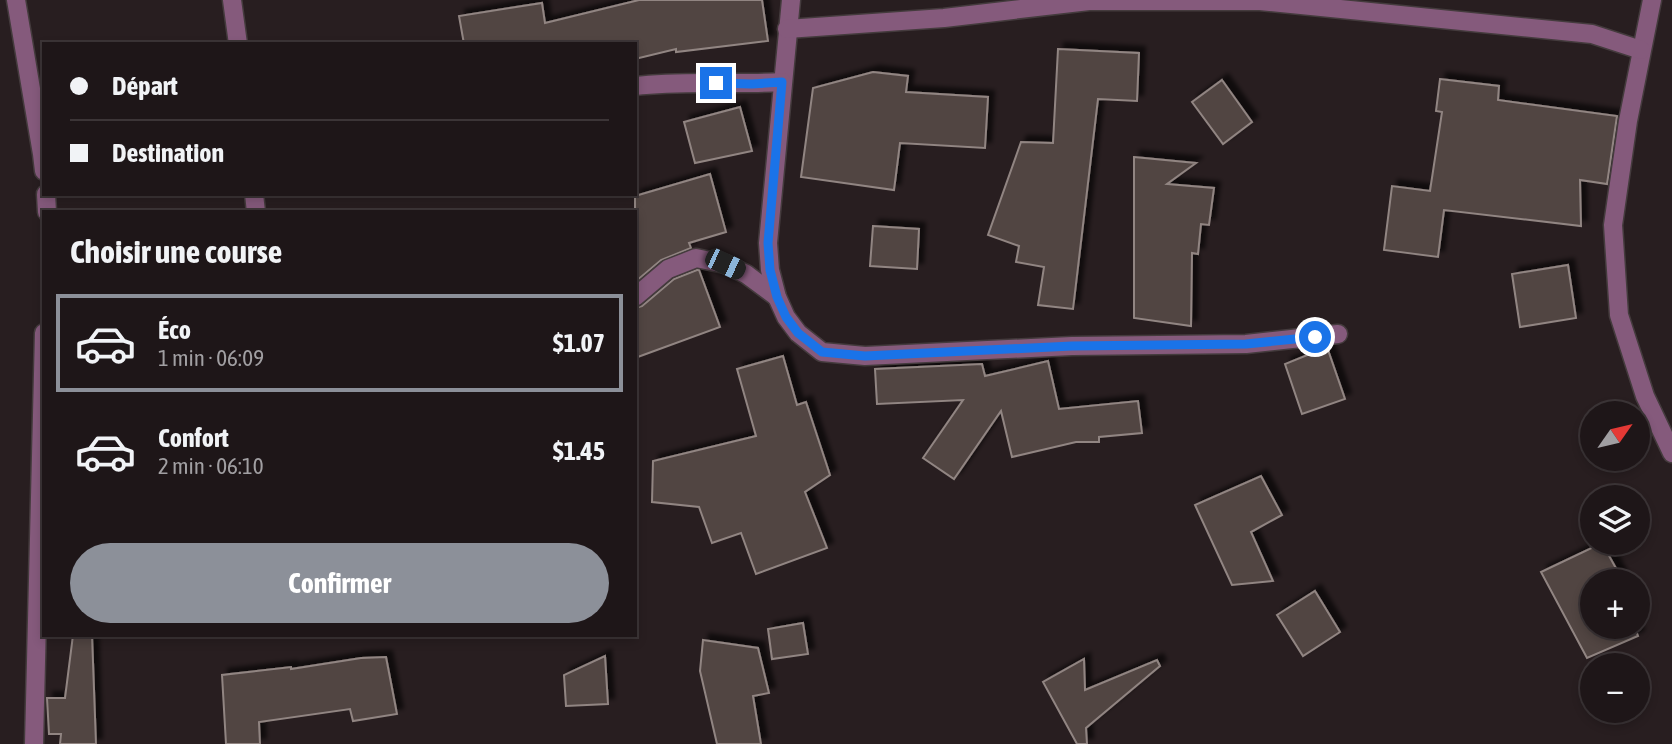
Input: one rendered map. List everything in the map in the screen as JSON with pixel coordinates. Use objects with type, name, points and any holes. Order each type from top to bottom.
[{"type":"street","points":[[16,0],[42,148]]},
{"type":"street","points":[[232,0],[237,42]]},
{"type":"street","points":[[790,0],[768,243],[770,270],[786,317],[798,333],[822,352],[865,356],[1072,346],[1246,344],[1338,334]]},
{"type":"street","points":[[787,29],[944,18],[1089,0],[1260,1],[1592,34],[1641,50]]},
{"type":"street","points":[[1652,0],[1628,121],[1613,225],[1619,315],[1645,396],[1672,453]]},
{"type":"street","points":[[637,86],[667,82],[782,82]]},
{"type":"street","points":[[637,295],[668,269],[696,257],[725,264],[746,274],[777,297]]},
{"type":"street","points":[[34,744],[42,415]]},
{"type":"building","points":[[639,0],[762,0],[768,41],[676,52],[676,49],[637,59],[637,42],[464,42],[459,16],[542,3],[545,23]]},
{"type":"building","points":[[1058,49],[1139,53],[1137,101],[1098,99],[1073,309],[1038,305],[1044,267],[1016,262],[1019,246],[988,235],[1021,142],[1053,143]]},
{"type":"building","points":[[873,72],[908,76],[906,92],[988,97],[985,148],[900,143],[894,190],[801,177],[813,88]]},
{"type":"building","points":[[1440,79],[1499,86],[1498,100],[1617,116],[1607,184],[1580,180],[1581,226],[1444,210],[1438,257],[1384,250],[1392,186],[1430,191],[1442,112],[1436,111]]},
{"type":"building","points":[[1222,80],[1252,122],[1223,144],[1192,102]]},
{"type":"building","points":[[740,107],[752,151],[695,163],[684,122]]},
{"type":"building","points":[[1134,157],[1196,163],[1167,184],[1214,188],[1209,225],[1201,224],[1198,254],[1192,253],[1191,326],[1134,318]]},
{"type":"building","points":[[710,174],[726,232],[689,243],[691,248],[661,260],[637,280],[637,195]]},
{"type":"building","points":[[873,226],[919,229],[917,269],[870,266]]},
{"type":"building","points":[[1568,265],[1576,318],[1520,327],[1512,274]]},
{"type":"building","points":[[699,270],[720,327],[637,357],[637,307],[674,279]]},
{"type":"building","points":[[1327,347],[1345,399],[1302,414],[1285,364]]},
{"type":"building","points":[[783,356],[797,405],[806,402],[830,475],[805,492],[827,548],[756,574],[741,533],[712,543],[699,507],[652,502],[653,461],[756,436],[737,369]]},
{"type":"building","points":[[1048,361],[1059,409],[1138,401],[1142,433],[1099,437],[1099,442],[1076,442],[1012,457],[1001,411],[954,479],[923,458],[963,400],[877,404],[875,369],[982,364],[985,376]]},
{"type":"building","points":[[1261,476],[1282,515],[1251,532],[1273,581],[1232,585],[1195,505]]},
{"type":"building","points":[[1580,553],[1609,555],[1616,569],[1580,569],[1580,639],[1631,639],[1599,653],[1584,653],[1541,572]]},
{"type":"building","points":[[1315,591],[1340,632],[1303,656],[1277,615]]},
{"type":"building","points":[[803,623],[808,654],[772,659],[768,629]]},
{"type":"building","points":[[73,637],[92,637],[96,744],[60,744],[61,734],[49,734],[47,698],[65,698]]},
{"type":"building","points":[[703,640],[758,648],[769,693],[753,696],[761,744],[717,744],[700,671]]},
{"type":"building","points":[[605,656],[608,704],[566,706],[564,675]]},
{"type":"building","points":[[386,657],[397,714],[353,721],[350,709],[259,722],[260,744],[226,744],[222,675]]},
{"type":"building","points":[[1084,659],[1085,690],[1157,660],[1160,666],[1086,728],[1087,744],[1077,744],[1043,682]]},
{"type":"route","points":[[716,83],[782,82],[768,243],[770,270],[786,317],[798,333],[822,352],[865,356],[1072,346],[1246,344],[1315,337]]}]
